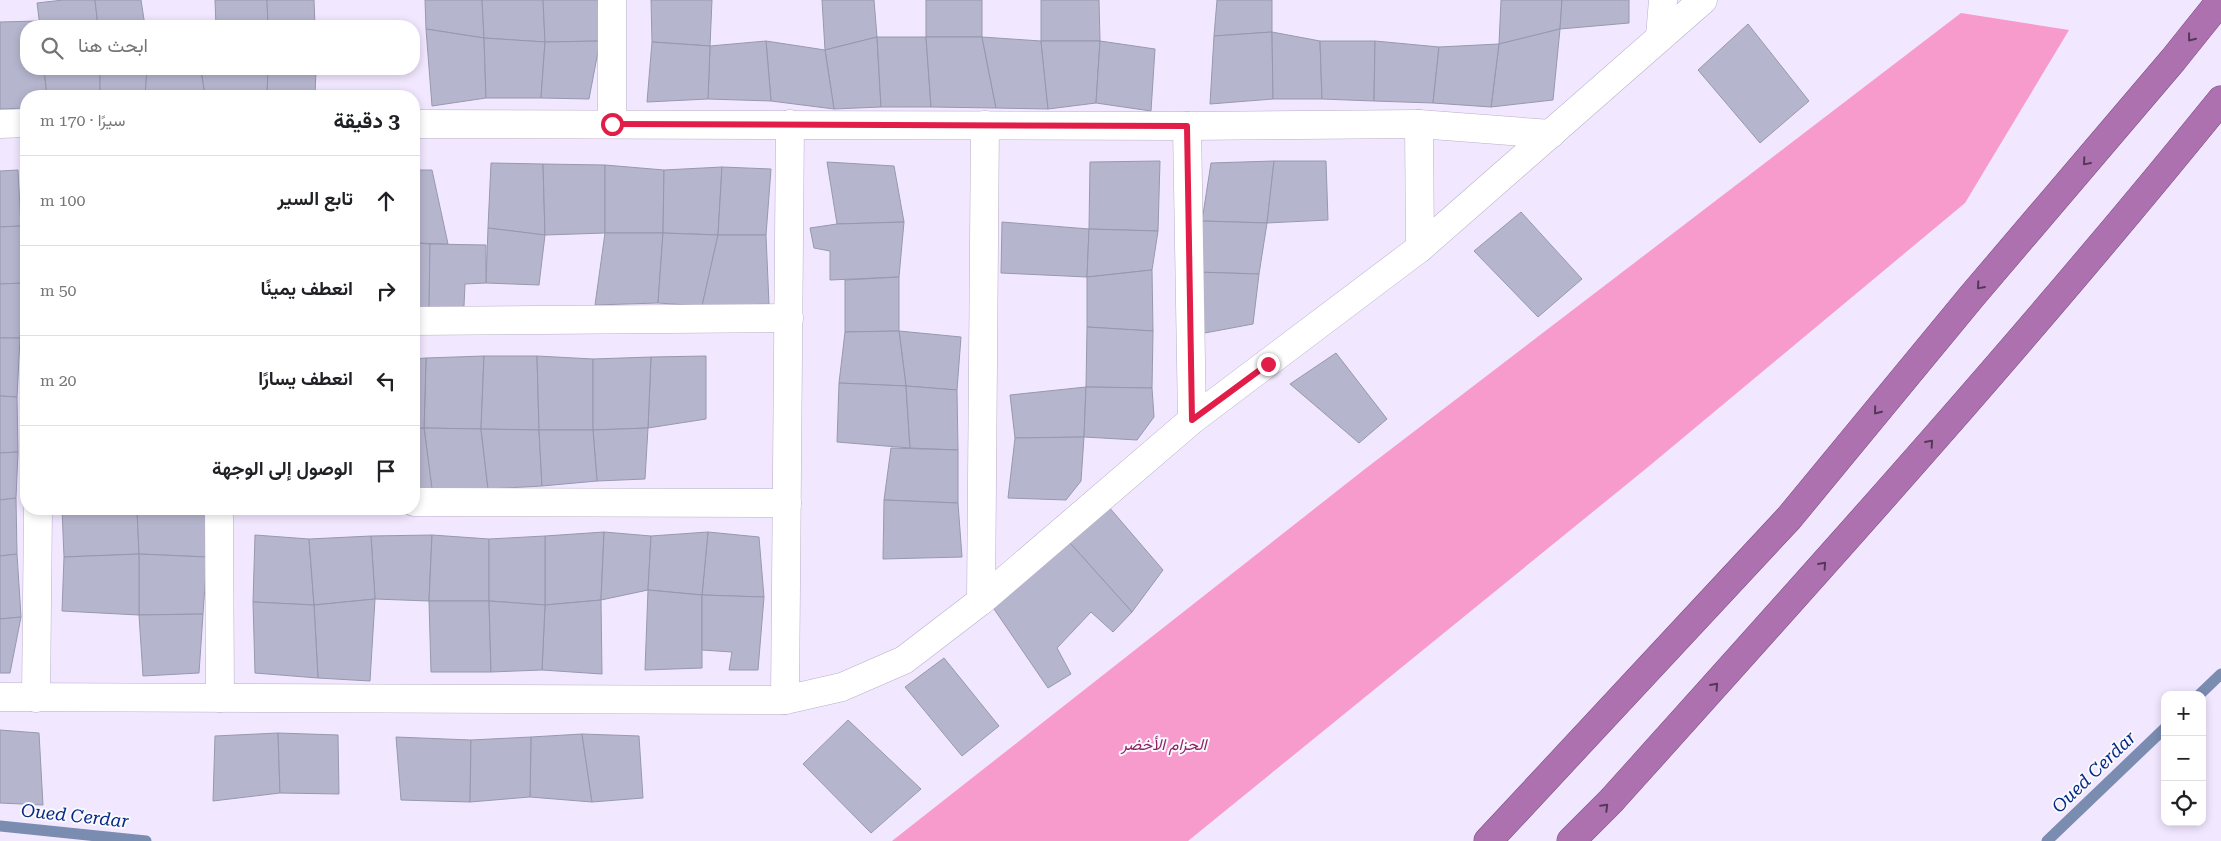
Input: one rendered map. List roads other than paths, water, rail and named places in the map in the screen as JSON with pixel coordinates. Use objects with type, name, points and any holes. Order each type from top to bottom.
[{"type":"highway","points":[[1488,841],[1789,518],[1972,296],[2174,60],[2221,0]]},
{"type":"highway","points":[[1571,841],[1611,801],[1958,412],[2164,171],[2221,100]]},
{"type":"street","points":[[612,0],[612,124]]},
{"type":"street","points":[[1660,37],[1663,0]]},
{"type":"street","points":[[0,697],[785,700],[842,687],[904,660],[981,601],[1192,420],[1420,248],[1703,0]]},
{"type":"street","points":[[0,124],[20,124]]},
{"type":"street","points":[[420,124],[1187,126],[1418,124],[1551,134]]},
{"type":"street","points":[[785,700],[790,124]]},
{"type":"street","points":[[1418,124],[1420,248]]},
{"type":"street","points":[[981,601],[985,125]]},
{"type":"street","points":[[1187,126],[1192,420]]},
{"type":"street","points":[[420,321],[788,318]]},
{"type":"street","points":[[420,502],[787,503]]},
{"type":"street","points":[[36,698],[38,515]]},
{"type":"street","points":[[219,515],[220,698]]},
{"type":"waterway","name":"Oued Cerdar","points":[[2203,691],[2221,674]]},
{"type":"waterway","name":"Oued Cerdar","points":[[2047,841],[2161,732]]},
{"type":"waterway","name":"Oued Cerdar","points":[[0,826],[146,841]]},
{"type":"park label","name":"الحزام الأخضر","points":[[1164,744]]}]
